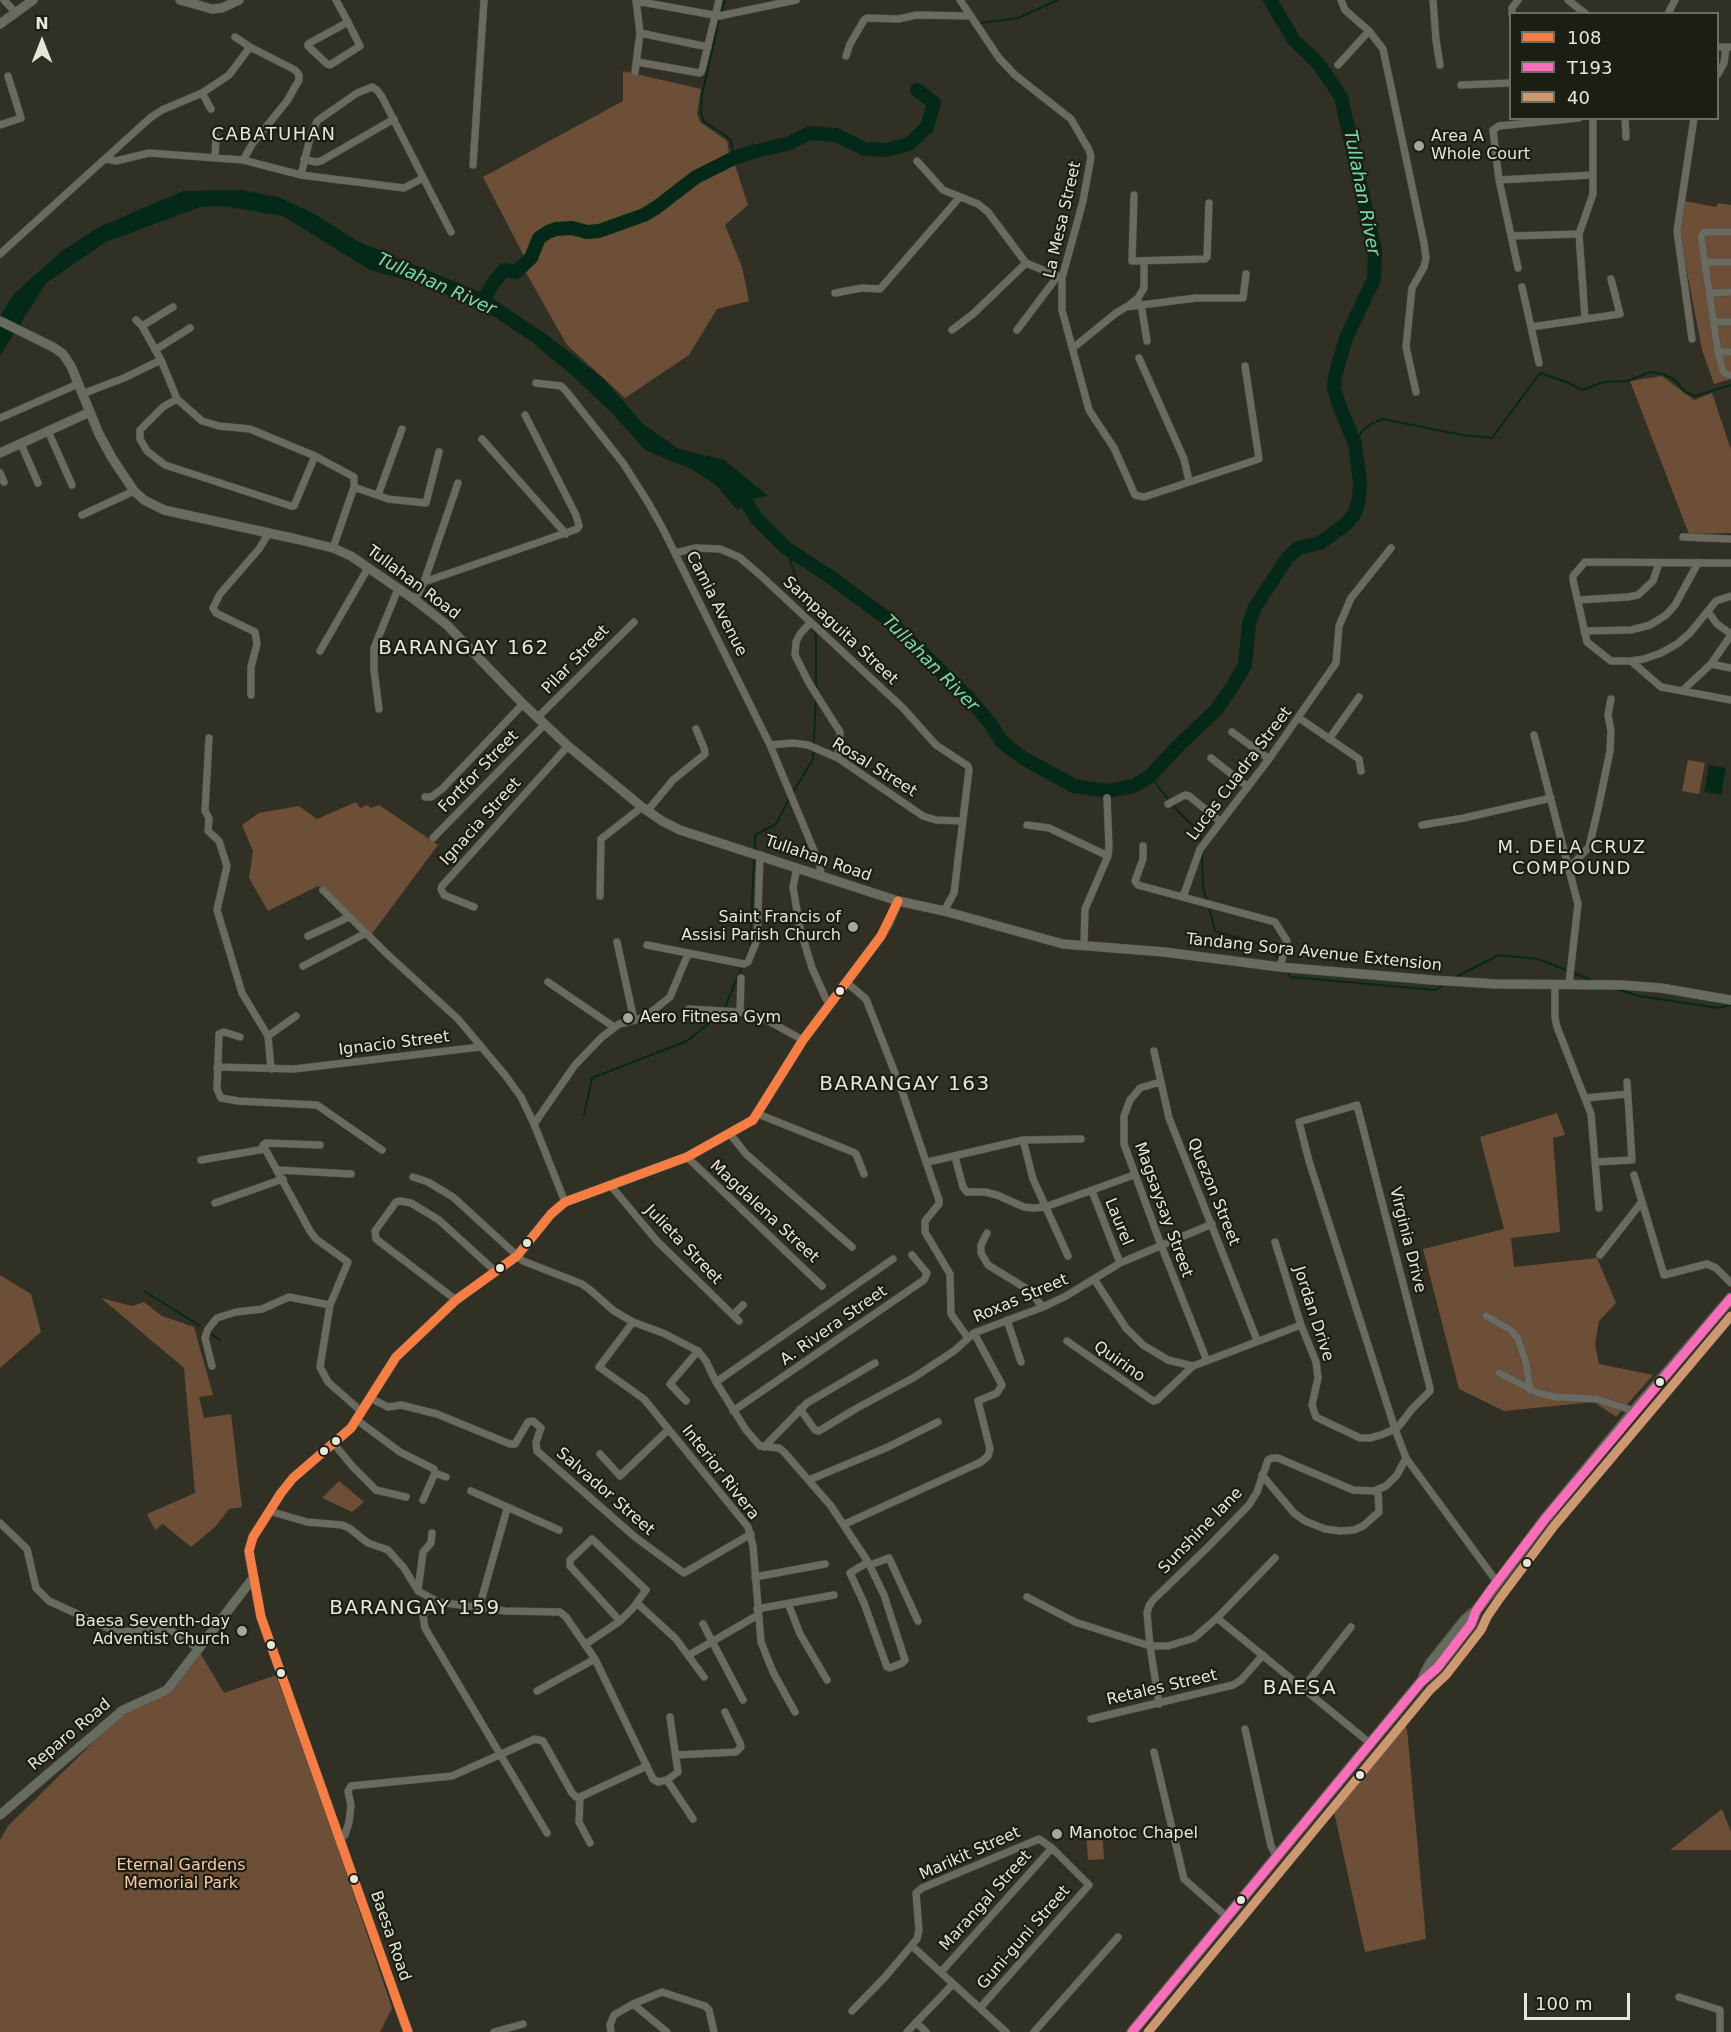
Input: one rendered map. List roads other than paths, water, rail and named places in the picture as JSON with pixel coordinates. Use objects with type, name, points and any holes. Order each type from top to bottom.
[{"type":"main road","points":[[0,24],[33,0]]},
{"type":"main road","points":[[180,0],[212,9],[222,8],[239,0]]},
{"type":"main road","name":"Tullahan Road","points":[[0,321],[63,354],[112,459],[134,491],[144,500],[164,510],[333,548],[351,556],[447,625],[523,704],[568,746],[662,821],[680,830],[898,901]]},
{"type":"main road","points":[[0,453],[90,412]]},
{"type":"main road","points":[[253,1578],[250,1544],[269,1511],[293,1478],[344,1436],[360,1416],[396,1357],[456,1300],[517,1256],[551,1215],[565,1202],[687,1157],[749,1124],[758,1114],[803,1040],[881,936],[898,901]]},
{"type":"main road","name":"Tandang Sora Avenue Extension","points":[[898,901],[944,911],[1046,940],[1084,946],[1443,981],[1661,988],[1731,1000]]},
{"type":"main road","points":[[1132,2032],[1421,1682],[1437,1668],[1471,1624],[1476,1611],[1497,1582],[1545,1519],[1731,1298]]},
{"type":"main road","name":"Reparo Road","points":[[0,1815],[123,1710],[167,1690],[253,1578]]},
{"type":"main road","name":"Baesa Road","points":[[253,1578],[261,1617],[408,2032]]},
{"type":"street","points":[[4,0],[15,12]]},
{"type":"street","points":[[336,0],[348,22],[360,46],[330,65],[325,63],[308,46],[311,42],[348,22]]},
{"type":"street","points":[[473,165],[484,0]]},
{"type":"street","points":[[637,62],[700,73],[719,0]]},
{"type":"street","points":[[635,72],[640,33],[636,1],[725,16],[796,0]]},
{"type":"street","name":"La Mesa Street","points":[[960,0],[999,58],[1016,75],[1071,119],[1089,150],[1091,157],[1083,201],[1059,277],[1062,310],[1089,410],[1114,448],[1135,495],[1144,497],[1258,459],[1245,366]]},
{"type":"street","points":[[1341,0],[1345,10],[1369,31],[1383,49],[1425,250],[1424,267],[1412,288],[1406,347],[1416,392]]},
{"type":"street","points":[[1433,0],[1440,65]]},
{"type":"street","points":[[1568,0],[1583,12]]},
{"type":"street","points":[[846,56],[850,44],[867,18],[898,19],[917,15],[974,20]]},
{"type":"street","points":[[1338,65],[1369,31]]},
{"type":"street","points":[[640,33],[708,47]]},
{"type":"street","points":[[235,37],[296,70],[299,75],[299,80],[287,101],[253,143],[243,160]]},
{"type":"street","points":[[0,254],[150,118],[162,110],[202,93],[230,75],[250,47]]},
{"type":"street","points":[[1719,72],[1729,47]]},
{"type":"street","points":[[0,125],[21,118],[8,76]]},
{"type":"street","points":[[1461,85],[1509,82]]},
{"type":"street","points":[[301,175],[317,121],[372,87],[377,90],[394,119],[451,232]]},
{"type":"street","points":[[202,93],[211,109]]},
{"type":"street","points":[[304,159],[321,161],[394,119]]},
{"type":"street","points":[[1518,268],[1499,180],[1492,130],[1499,126],[1552,120]]},
{"type":"street","points":[[1585,318],[1579,234],[1592,201],[1593,120]]},
{"type":"street","points":[[1625,120],[1626,137]]},
{"type":"street","points":[[1692,339],[1677,231],[1694,120]]},
{"type":"street","points":[[215,158],[216,138]]},
{"type":"street","points":[[106,159],[116,161],[149,153],[243,160],[301,175],[404,188],[423,178]]},
{"type":"street","points":[[917,161],[943,190],[958,198],[978,204],[988,212],[1026,263],[1059,277],[1017,330]]},
{"type":"street","points":[[1499,180],[1593,175]]},
{"type":"street","points":[[1134,195],[1132,261],[1205,259],[1207,257],[1209,203]]},
{"type":"street","points":[[835,293],[862,288],[880,288],[958,198]]},
{"type":"street","points":[[1731,232],[1701,234],[1718,352],[1723,370],[1726,374],[1731,375]]},
{"type":"street","points":[[1512,236],[1579,234]]},
{"type":"street","points":[[1126,308],[1138,298],[1144,288],[1144,261]]},
{"type":"street","points":[[1705,262],[1731,262]]},
{"type":"street","points":[[952,330],[973,314],[1026,263]]},
{"type":"street","points":[[1073,348],[1116,313],[1126,308],[1141,304],[1196,298],[1244,298],[1246,274]]},
{"type":"street","points":[[1531,327],[1620,314],[1611,279]]},
{"type":"street","points":[[1522,287],[1539,363]]},
{"type":"street","points":[[1710,292],[1731,292]]},
{"type":"street","points":[[1141,304],[1147,341]]},
{"type":"street","points":[[142,327],[172,307]]},
{"type":"street","points":[[136,320],[155,350],[177,399],[202,421],[219,426],[250,429],[315,456],[354,477],[354,487],[333,548]]},
{"type":"street","points":[[1714,322],[1731,322]]},
{"type":"street","points":[[155,350],[190,328]]},
{"type":"street","points":[[1718,352],[1731,352]]},
{"type":"street","points":[[1139,358],[1184,459],[1189,481]]},
{"type":"street","points":[[82,394],[124,378],[160,360]]},
{"type":"street","name":"Camia Avenue","points":[[536,383],[561,386],[566,391],[623,463],[649,504],[770,745],[820,866],[821,877]]},
{"type":"street","points":[[0,418],[78,384]]},
{"type":"street","points":[[177,399],[163,407],[140,430],[140,439],[147,451],[165,465],[294,506],[315,456]]},
{"type":"street","points":[[424,582],[566,534],[579,526],[576,515],[525,415]]},
{"type":"street","points":[[378,495],[402,429]]},
{"type":"street","points":[[48,431],[72,485]]},
{"type":"street","points":[[482,439],[566,534]]},
{"type":"street","points":[[21,444],[38,483]]},
{"type":"street","points":[[354,487],[388,499],[426,503],[439,452]]},
{"type":"street","points":[[0,473],[4,482]]},
{"type":"street","points":[[415,600],[424,582],[458,483]]},
{"type":"street","points":[[82,515],[134,491]]},
{"type":"street","points":[[251,695],[251,667],[257,644],[255,632],[216,613],[213,608],[220,594],[259,549],[269,533]]},
{"type":"street","points":[[1683,537],[1731,538]]},
{"type":"street","name":"Sampaguita Street","points":[[675,553],[696,548],[720,549],[739,557],[903,708],[936,745],[964,762],[969,770],[962,821]]},
{"type":"street","name":"Lucas Cuadra Street","points":[[1183,897],[1196,856],[1299,718],[1336,663],[1339,626],[1351,598],[1391,548]]},
{"type":"street","points":[[1731,563],[1585,562],[1573,576],[1587,642],[1611,661],[1631,662],[1661,653],[1690,633],[1709,613],[1716,601],[1731,596]]},
{"type":"street","points":[[1578,600],[1638,595],[1653,581],[1659,563]]},
{"type":"street","points":[[1584,631],[1631,630],[1650,625],[1666,615],[1675,605],[1698,563]]},
{"type":"street","points":[[320,651],[368,568]]},
{"type":"street","points":[[379,709],[374,648],[398,589]]},
{"type":"street","points":[[1682,691],[1711,664],[1731,635],[1717,624],[1709,613]]},
{"type":"street","name":"Pilar Street","points":[[541,721],[634,622]]},
{"type":"street","points":[[810,623],[796,642],[795,655],[808,683],[840,732],[838,758]]},
{"type":"street","points":[[1631,662],[1661,687],[1731,700]]},
{"type":"street","points":[[1711,664],[1731,668]]},
{"type":"street","points":[[1329,739],[1359,697]]},
{"type":"street","points":[[1570,867],[1588,848],[1598,809],[1610,751],[1611,731],[1608,715],[1611,699]]},
{"type":"street","points":[[425,796],[431,797],[442,789],[523,704]]},
{"type":"street","points":[[1299,718],[1359,759],[1361,771]]},
{"type":"street","name":"Fortfor Street","points":[[433,838],[541,721]]},
{"type":"street","points":[[600,896],[602,839],[645,808],[673,780],[705,754],[696,729]]},
{"type":"street","points":[[1232,732],[1269,759]]},
{"type":"street","points":[[1534,735],[1570,867],[1578,911],[1569,984]]},
{"type":"street","points":[[209,738],[205,812],[209,818],[208,831],[219,841],[227,866],[217,910],[242,993],[268,1036],[271,1069]]},
{"type":"street","name":"Rosal Street","points":[[770,745],[801,743],[838,758],[923,816],[936,820],[962,821]]},
{"type":"street","name":"Ignacia Street","points":[[474,907],[444,895],[442,886],[568,746]]},
{"type":"street","points":[[1211,758],[1248,787]]},
{"type":"street","points":[[1168,804],[1185,795],[1189,796],[1221,822]]},
{"type":"street","points":[[1084,946],[1085,909],[1108,856],[1107,798]]},
{"type":"street","points":[[1422,825],[1551,798]]},
{"type":"street","points":[[944,911],[954,893],[962,821]]},
{"type":"street","points":[[1027,825],[1049,828],[1108,856]]},
{"type":"street","points":[[1143,846],[1143,859],[1135,881],[1137,885],[1275,922],[1287,941],[1281,967]]},
{"type":"street","points":[[647,945],[744,964],[748,962],[757,940],[760,855]]},
{"type":"street","points":[[796,868],[793,887],[800,928],[812,968],[826,999],[831,1004]]},
{"type":"street","points":[[322,890],[458,1019],[520,1097],[534,1124],[565,1202]]},
{"type":"street","points":[[308,936],[350,917]]},
{"type":"street","points":[[303,966],[366,933]]},
{"type":"street","points":[[617,942],[634,1020]]},
{"type":"street","points":[[534,1124],[575,1065],[614,1027],[650,1013],[670,997],[688,954]]},
{"type":"street","points":[[740,1012],[741,978]]},
{"type":"street","points":[[548,982],[614,1027]]},
{"type":"street","points":[[846,982],[866,999],[895,1073]]},
{"type":"street","points":[[1555,984],[1557,1027],[1586,1098],[1594,1125],[1599,1208]]},
{"type":"street","points":[[689,1009],[740,1012],[763,1018],[803,1040]]},
{"type":"street","points":[[268,1036],[297,1016]]},
{"type":"street","points":[[240,1037],[224,1032],[219,1034],[217,1089],[221,1098],[321,1106],[382,1150]]},
{"type":"street","name":"Ignacio Street","points":[[218,1067],[271,1069],[337,1064],[480,1047]]},
{"type":"street","name":"Quezon Street","points":[[1154,1051],[1169,1118],[1257,1340]]},
{"type":"street","name":"Magsaysay Street","points":[[1160,1082],[1140,1089],[1135,1094],[1124,1116],[1124,1144],[1207,1361]]},
{"type":"street","points":[[1596,1162],[1632,1160],[1627,1082]]},
{"type":"street","points":[[845,1524],[981,1462],[988,1456],[990,1449],[978,1401],[997,1393],[1002,1385],[971,1336],[951,1314],[950,1274],[925,1232],[926,1221],[939,1204],[928,1162],[902,1091]]},
{"type":"street","points":[[1586,1098],[1627,1095]]},
{"type":"street","name":"Virginia Drive","points":[[1353,1105],[1358,1105],[1360,1108],[1430,1388],[1400,1426],[1395,1429],[1309,1161],[1299,1122],[1353,1105]]},
{"type":"street","points":[[758,1114],[853,1152],[864,1174]]},
{"type":"street","points":[[730,1134],[746,1154],[852,1247]]},
{"type":"street","points":[[928,1162],[1023,1140],[1081,1139]]},
{"type":"street","points":[[1023,1140],[1033,1179],[1068,1256]]},
{"type":"street","points":[[201,1160],[264,1147],[266,1143],[320,1145]]},
{"type":"street","points":[[264,1147],[316,1239],[348,1262],[330,1305],[320,1367],[328,1382],[360,1416],[400,1452],[446,1477]]},
{"type":"street","name":"Magdalena Street","points":[[687,1157],[822,1286]]},
{"type":"street","points":[[955,1157],[963,1187],[967,1192],[997,1195],[1024,1207],[1045,1207],[1134,1175]]},
{"type":"street","points":[[278,1170],[351,1174]]},
{"type":"street","points":[[1634,1175],[1664,1275],[1707,1264],[1716,1268],[1731,1283]]},
{"type":"street","points":[[413,1177],[428,1182],[453,1197],[523,1261],[582,1284],[614,1311],[633,1322],[663,1333],[698,1351],[706,1360],[733,1412],[757,1443],[764,1447],[779,1448],[784,1452],[845,1524],[869,1563],[884,1595],[905,1660],[896,1666],[887,1667],[864,1603],[850,1573],[869,1563],[889,1558],[918,1621]]},
{"type":"street","points":[[215,1203],[283,1179]]},
{"type":"street","name":"Julieta Street","points":[[611,1186],[657,1241],[739,1321]]},
{"type":"street","name":"Laurel","points":[[1092,1191],[1120,1263]]},
{"type":"street","points":[[456,1300],[376,1239],[375,1231],[396,1202],[411,1203],[439,1220],[496,1272]]},
{"type":"street","points":[[1600,1255],[1641,1203]]},
{"type":"street","name":"Roxas Street","points":[[800,1409],[817,1431],[913,1378],[954,1351],[971,1336],[1043,1307],[1120,1263],[1212,1224]]},
{"type":"street","points":[[987,1233],[981,1245],[981,1253],[988,1265],[1027,1289],[1043,1307]]},
{"type":"street","name":"Jordan Drive","points":[[1275,1242],[1301,1325],[1318,1369],[1312,1406],[1316,1417],[1360,1438],[1370,1438],[1395,1429]]},
{"type":"street","name":"A. Rivera Street","points":[[733,1412],[924,1280],[927,1273],[912,1255]]},
{"type":"street","name":"A. Rivera Street","points":[[716,1382],[893,1259]]},
{"type":"street","points":[[1094,1279],[1126,1328],[1143,1345],[1168,1360],[1193,1366],[1301,1325]]},
{"type":"street","points":[[212,1366],[205,1338],[216,1318],[236,1312],[262,1309],[289,1297],[330,1305]]},
{"type":"street","points":[[733,1315],[743,1305]]},
{"type":"street","points":[[1485,1316],[1511,1330],[1518,1340],[1526,1363],[1530,1390]]},
{"type":"street","points":[[1007,1320],[1021,1362]]},
{"type":"street","name":"Interior Rivera","points":[[633,1322],[599,1367],[644,1399],[744,1521],[750,1534],[761,1642],[795,1712]]},
{"type":"street","name":"Quirino","points":[[1067,1341],[1150,1400],[1157,1400],[1193,1366]]},
{"type":"street","points":[[686,1401],[670,1383],[698,1351]]},
{"type":"street","points":[[764,1447],[800,1409],[816,1397],[875,1363]]},
{"type":"street","points":[[1499,1373],[1530,1390],[1555,1397],[1597,1399],[1634,1411]]},
{"type":"street","name":"Salvador Street","points":[[370,1398],[388,1407],[401,1405],[437,1414],[510,1444],[515,1444],[528,1422],[532,1420],[541,1428],[536,1442],[537,1451],[635,1537],[684,1573],[750,1534]]},
{"type":"street","points":[[1616,1406],[1625,1422]]},
{"type":"street","points":[[810,1480],[888,1447],[938,1422]]},
{"type":"street","points":[[1395,1429],[1406,1458],[1497,1582]]},
{"type":"street","points":[[600,1454],[620,1476],[668,1430]]},
{"type":"street","points":[[334,1444],[376,1490],[406,1497]]},
{"type":"street","points":[[1378,1491],[1379,1512],[1363,1526],[1340,1532],[1315,1525],[1294,1513],[1262,1475],[1268,1461],[1274,1458],[1353,1490],[1378,1491],[1397,1474],[1406,1458]]},
{"type":"street","points":[[423,1500],[435,1472]]},
{"type":"street","name":"Sunshine lane","points":[[1159,1704],[1147,1613],[1153,1600],[1249,1505],[1257,1492],[1262,1475]]},
{"type":"street","points":[[471,1491],[507,1509],[559,1530]]},
{"type":"street","points":[[480,1608],[507,1509]]},
{"type":"street","points":[[269,1511],[307,1522],[342,1525],[349,1528],[368,1543],[388,1550],[422,1595],[432,1599],[504,1611],[560,1612],[596,1659],[655,1781],[667,1780],[678,1772],[670,1718]]},
{"type":"street","points":[[0,1524],[27,1549],[36,1588],[49,1601],[117,1632],[169,1629],[199,1649]]},
{"type":"street","points":[[418,1590],[423,1552],[431,1543],[432,1533]]},
{"type":"street","points":[[586,1644],[620,1621],[646,1590],[592,1539],[570,1560],[570,1566],[620,1621]]},
{"type":"street","points":[[1027,1597],[1075,1622],[1150,1646],[1168,1646],[1194,1638],[1217,1618],[1275,1558]]},
{"type":"street","points":[[755,1577],[825,1564]]},
{"type":"street","points":[[689,1655],[758,1612],[834,1595]]},
{"type":"street","points":[[432,1599],[423,1616],[425,1628],[547,1833]]},
{"type":"street","points":[[637,1603],[660,1622],[689,1655],[704,1677]]},
{"type":"street","points":[[788,1604],[800,1634],[827,1680]]},
{"type":"street","points":[[1217,1618],[1371,1744]]},
{"type":"street","points":[[703,1624],[743,1700]]},
{"type":"street","points":[[1303,1688],[1351,1628]]},
{"type":"street","name":"Retales Street","points":[[1091,1719],[1233,1686],[1263,1655]]},
{"type":"street","points":[[537,1691],[596,1659]]},
{"type":"street","points":[[676,1755],[732,1753],[739,1749],[739,1739],[725,1712]]},
{"type":"street","points":[[1245,1729],[1271,1846],[1277,1857]]},
{"type":"street","points":[[340,1838],[345,1835],[349,1822],[351,1805],[348,1791],[351,1786],[446,1777],[535,1739],[542,1740],[574,1796],[580,1797],[647,1766]]},
{"type":"street","points":[[1154,1752],[1184,1880],[1227,1917]]},
{"type":"street","points":[[667,1780],[693,1819]]},
{"type":"street","points":[[580,1797],[579,1822],[590,1844]]},
{"type":"street","name":"Marikit Street","points":[[912,1946],[919,1930],[916,1893],[922,1888],[1033,1840],[1044,1841],[1052,1848]]},
{"type":"street","name":"Guni-guni Street","points":[[980,2008],[1089,1885],[1052,1848]]},
{"type":"street","name":"Marangal Street","points":[[941,1972],[1052,1848]]},
{"type":"street","points":[[1034,2032],[1119,1937]]},
{"type":"street","points":[[852,2011],[912,1946],[1006,2032]]},
{"type":"street","points":[[907,2032],[953,1984]]},
{"type":"street","points":[[611,2032],[610,2025],[614,2015],[662,1992],[699,2003],[709,2010],[714,2032]]},
{"type":"street","points":[[1679,1997],[1720,2010],[1720,2032]]},
{"type":"street","points":[[633,2004],[667,2032]]},
{"type":"street","points":[[916,2022],[926,2032]]},
{"type":"street","points":[[494,2032],[523,2024]]},
{"type":"water","points":[[241,190],[278,197],[315,214],[357,241],[487,295],[547,335],[603,378],[643,424],[679,449],[724,460],[768,496],[745,500],[738,511],[716,485],[693,470],[645,450],[612,413],[576,379],[532,342],[487,312],[427,286],[370,270],[283,216],[224,206],[200,207],[106,242],[46,283],[0,356],[0,316],[15,293],[62,251],[99,227],[183,191]]},
{"type":"water","points":[[1709,765],[1726,768],[1721,795],[1704,792]]},
{"type":"waterway","points":[[721,14],[725,0]]},
{"type":"waterway","points":[[981,23],[1018,18],[1058,0]]},
{"type":"waterway","name":"Tullahan River","points":[[733,487],[757,519],[786,548],[885,617],[966,695],[990,723],[1002,742],[1023,758],[1074,786],[1106,791],[1134,786],[1150,776],[1217,709],[1234,684],[1245,665],[1249,624],[1255,607],[1288,557],[1298,548],[1320,543],[1346,524],[1355,513],[1359,499],[1360,482],[1355,444],[1334,389],[1335,376],[1346,338],[1374,279],[1375,250],[1341,97],[1318,63],[1294,40],[1270,0]]},
{"type":"waterway","points":[[719,19],[702,95],[701,114],[704,122],[731,141],[734,158]]},
{"type":"waterway","points":[[482,302],[504,270],[516,272],[531,258],[539,238],[548,232],[572,228],[587,232],[599,231],[644,215],[696,177],[734,158],[787,144],[810,133],[836,135],[865,149],[886,150],[909,144],[927,127],[934,103],[917,90]]},
{"type":"waterway","points":[[1355,444],[1362,431],[1383,419],[1462,435],[1492,438],[1540,373],[1582,390],[1603,382],[1628,381],[1650,372],[1663,374],[1675,380],[1685,392],[1695,396],[1731,385]]},
{"type":"waterway","points":[[786,548],[810,618]]},
{"type":"waterway","points":[[813,629],[816,636],[816,689]]},
{"type":"waterway","points":[[792,794],[813,759],[816,697]]},
{"type":"waterway","points":[[1150,776],[1176,809],[1200,833],[1201,845]]},
{"type":"waterway","points":[[755,852],[755,835],[776,824],[789,799]]},
{"type":"waterway","points":[[1202,854],[1203,887],[1207,902]]},
{"type":"waterway","points":[[744,962],[750,947],[754,858]]},
{"type":"waterway","points":[[1209,907],[1215,931],[1269,947],[1280,961]]},
{"type":"waterway","points":[[1456,977],[1499,955],[1538,959],[1594,981]]},
{"type":"waterway","points":[[724,1009],[742,967]]},
{"type":"waterway","points":[[1287,971],[1291,977],[1435,990],[1444,985]]},
{"type":"waterway","points":[[1616,989],[1639,996],[1718,1008],[1731,1005]]},
{"type":"waterway","points":[[584,1115],[592,1078],[687,1041],[721,1013]]},
{"type":"waterway","points":[[144,1291],[200,1326]]},
{"type":"waterway","points":[[210,1333],[220,1340]]},
{"type":"tunnel","points":[[895,1073],[902,1091]]},
{"type":"place","name":"Area A Whole Court","points":[[1419,146]]},
{"type":"place","name":"Saint Francis of Assisi Parish Church","points":[[853,927]]},
{"type":"place","name":"Aero Fitnesa Gym","points":[[628,1018]]},
{"type":"place","name":"Baesa Seventh-day Adventist Church","points":[[242,1631]]},
{"type":"place","name":"Manotoc Chapel","points":[[1057,1834]]},
{"type":"district","name":"CABATUHAN","points":[[274,135]]},
{"type":"district","name":"BARANGAY 162","points":[[464,649]]},
{"type":"district","name":"M. DELA CRUZ COMPOUND","points":[[1572,858]]},
{"type":"district","name":"BARANGAY 163","points":[[905,1085]]},
{"type":"district","name":"BARANGAY 159","points":[[415,1609]]},
{"type":"district","name":"BAESA","points":[[1300,1689]]},
{"type":"park label","name":"Eternal Gardens Memorial Park","points":[[181,1875]]}]
